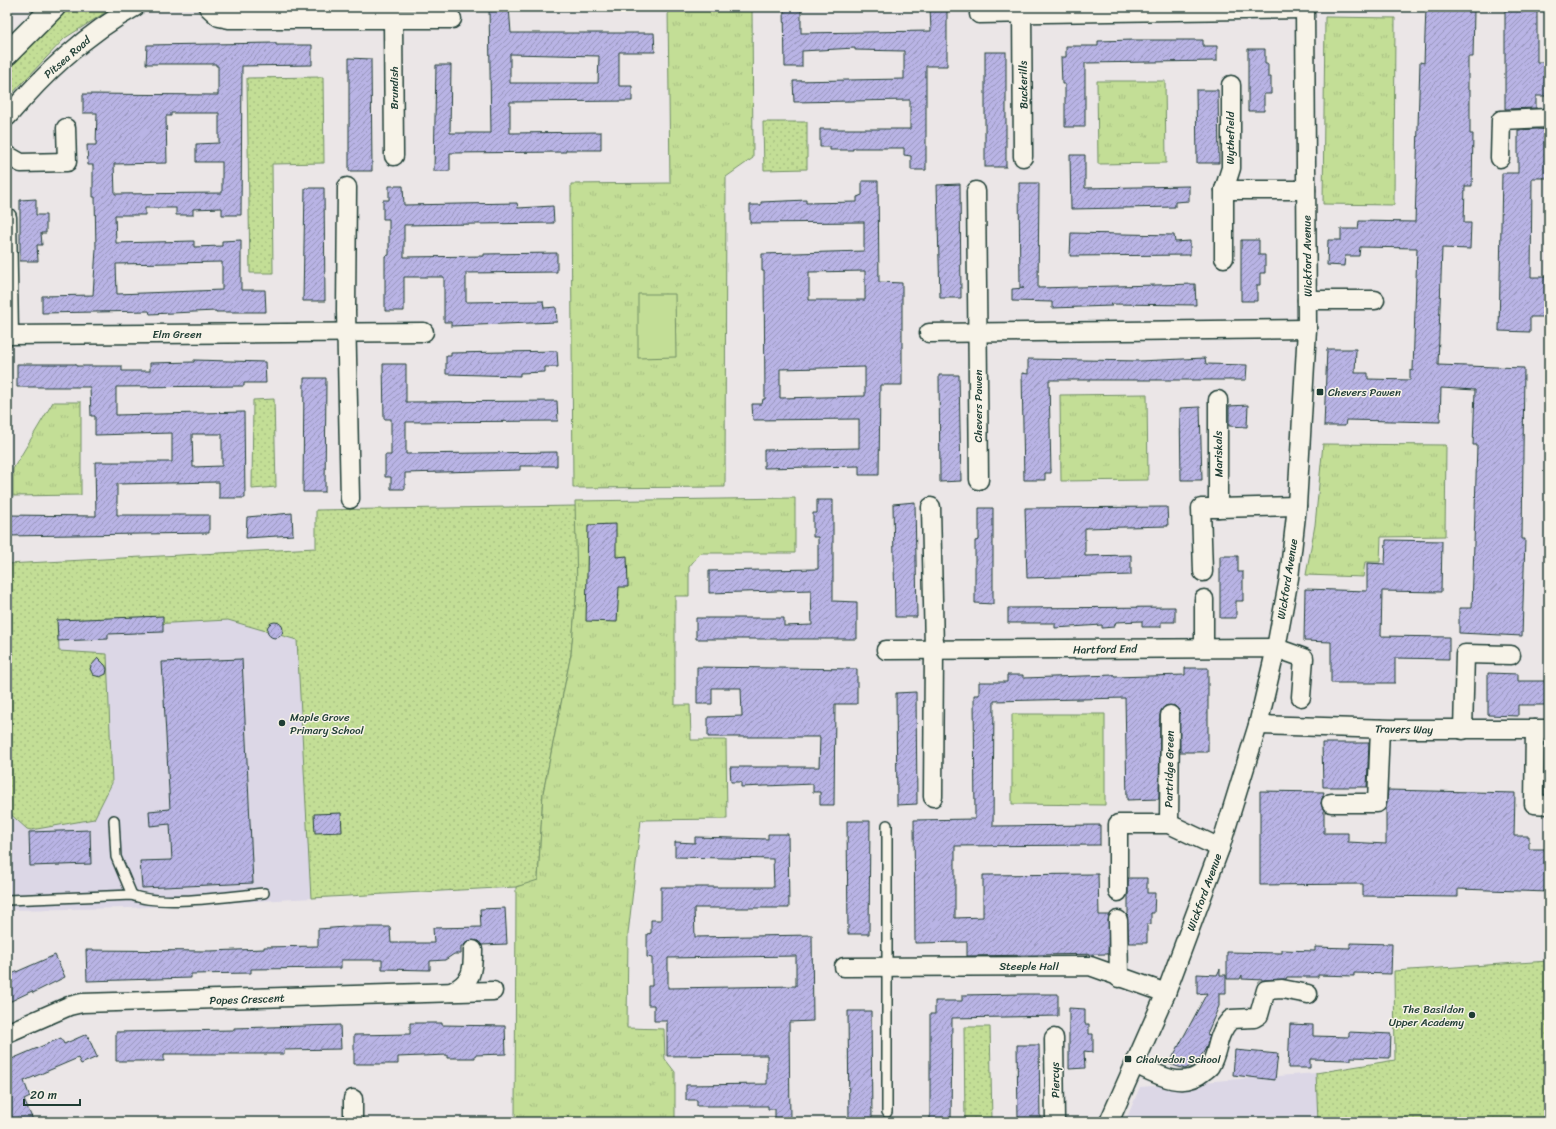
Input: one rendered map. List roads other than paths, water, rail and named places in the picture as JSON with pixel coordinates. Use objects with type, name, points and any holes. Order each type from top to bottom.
[{"type":"main road","points":[[7,54],[54,7]]},
{"type":"street","name":"Pitsea Road","points":[[7,117],[54,65],[122,14],[135,7]]},
{"type":"street","points":[[208,7],[219,17],[229,19],[385,15],[452,19]]},
{"type":"street","points":[[979,14],[1022,10],[1305,8]]},
{"type":"street","name":"Wickford Avenue","points":[[1109,1122],[1166,993],[1220,848],[1258,725],[1276,648],[1289,578],[1297,506],[1307,330],[1305,8]]},
{"type":"street","name":"Buckerills","points":[[1022,10],[1023,157]]},
{"type":"street","name":"Brundish","points":[[385,15],[394,156]]},
{"type":"street","name":"Wythefield","points":[[1224,258],[1224,190],[1231,168],[1231,85]]},
{"type":"street","points":[[1500,158],[1501,120],[1549,118]]},
{"type":"street","points":[[7,155],[21,163],[67,162],[66,128]]},
{"type":"street","points":[[347,187],[347,333],[350,499]]},
{"type":"street","points":[[1224,190],[1306,190]]},
{"type":"street","name":"Chevers Pawen","points":[[976,191],[978,480]]},
{"type":"street","points":[[7,217],[8,335]]},
{"type":"street","points":[[1307,300],[1375,300]]},
{"type":"street","points":[[929,333],[1307,330]]},
{"type":"street","name":"Elm Green","points":[[8,335],[424,332]]},
{"type":"street","name":"Mariskals","points":[[1218,400],[1218,508]]},
{"type":"street","points":[[1203,572],[1201,508],[1297,506]]},
{"type":"street","points":[[931,507],[934,649],[933,797]]},
{"type":"street","points":[[1204,599],[1204,647]]},
{"type":"street","name":"Hartford End","points":[[886,650],[1204,647],[1276,648],[1304,658],[1301,697]]},
{"type":"street","points":[[1463,730],[1464,654],[1511,655]]},
{"type":"street","name":"Partridge Green","points":[[1169,824],[1170,715]]},
{"type":"street","name":"Travers Way","points":[[1258,725],[1380,729],[1542,729]]},
{"type":"street","points":[[1331,803],[1377,803],[1380,729]]},
{"type":"street","points":[[1542,729],[1534,804],[1549,804]]},
{"type":"street","name":"Partridge Green","points":[[1118,892],[1118,824],[1169,824],[1220,848]]},
{"type":"street","points":[[1118,920],[1119,978]]},
{"type":"street","points":[[452,992],[464,984],[471,976],[473,950]]},
{"type":"street","name":"Steeple Hall","points":[[844,967],[1090,966],[1119,978],[1166,993]]},
{"type":"street","points":[[1135,1064],[1169,1080],[1183,1080],[1197,1077],[1210,1066],[1222,1028],[1231,1019],[1254,1018],[1259,1015],[1266,990],[1282,989],[1308,994]]},
{"type":"street","name":"Popes Crescent","points":[[7,1033],[69,1006],[82,1003],[493,991]]},
{"type":"street","name":"Piercys","points":[[1054,1038],[1055,1122]]},
{"type":"street","points":[[353,1099],[353,1122]]},
{"type":"lane","points":[[114,820],[116,857],[132,895]]},
{"type":"lane","points":[[887,825],[887,1112]]},
{"type":"lane","points":[[7,900],[132,895],[140,899],[170,900],[264,893]]},
{"type":"place","name":"Chevers Pawen","points":[[1320,392]]},
{"type":"place","name":"Maple Grove Primary School","points":[[282,723]]},
{"type":"place","name":"The Basildon Upper Academy","points":[[1472,1015]]},
{"type":"place","name":"Chalvedon School","points":[[1128,1059]]}]
